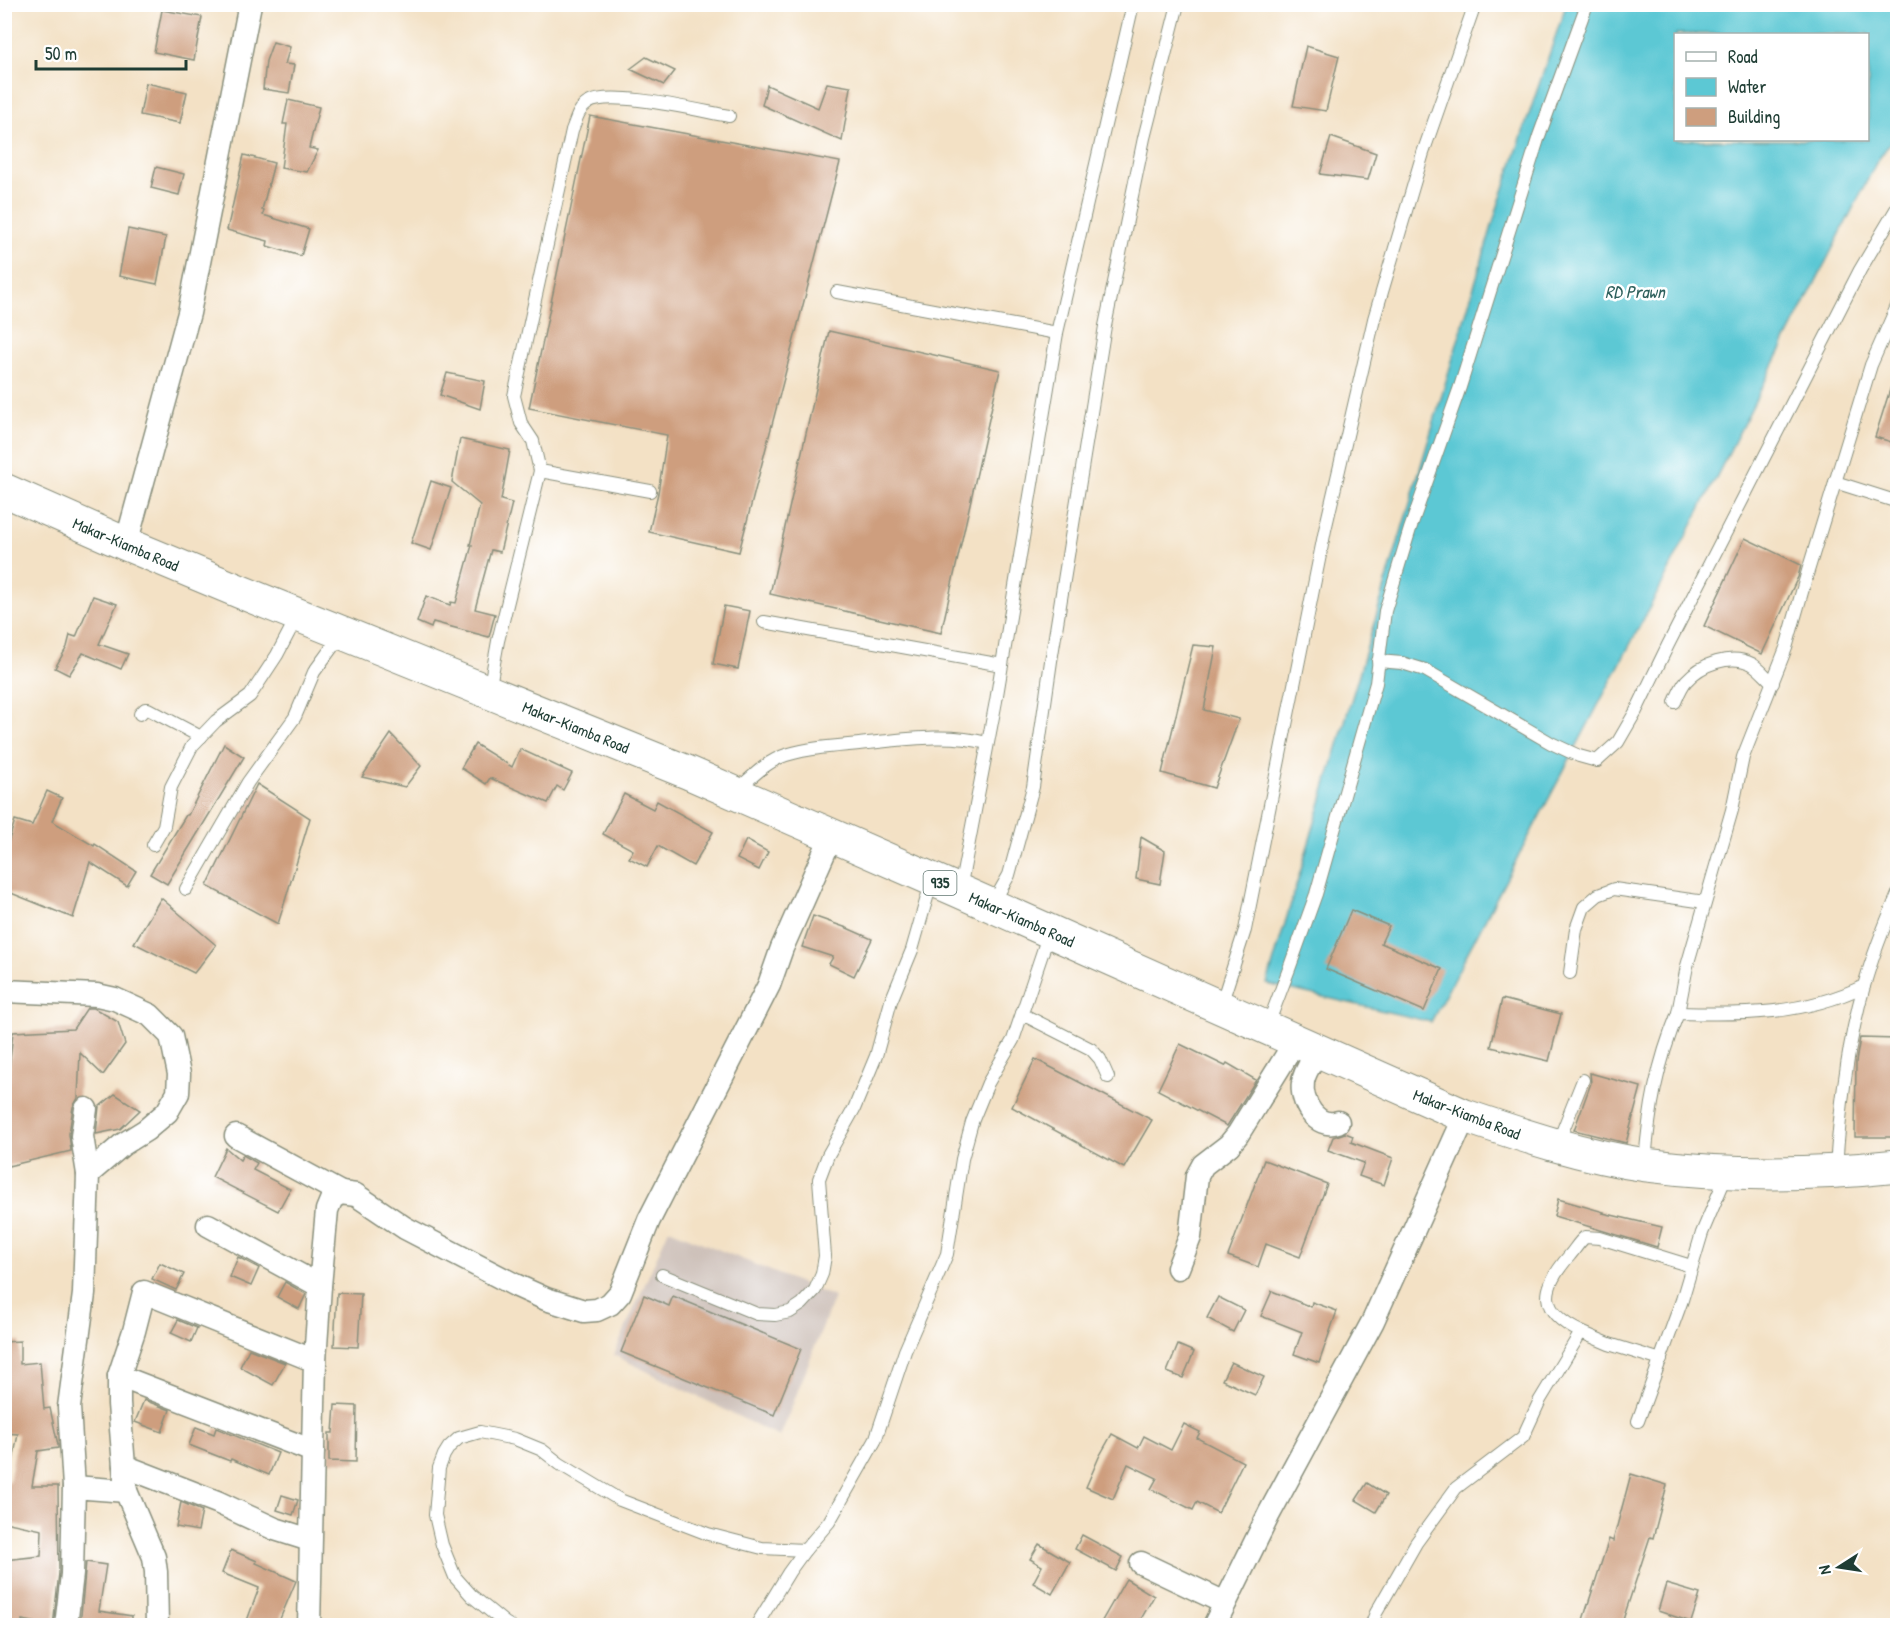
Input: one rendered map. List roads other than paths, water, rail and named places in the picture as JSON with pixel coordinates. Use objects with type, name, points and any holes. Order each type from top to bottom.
[{"type":"main road","name":"Makar-Kiamba Road","points":[[4,490],[126,544],[734,792],[1465,1116],[1556,1146],[1645,1165],[1727,1173],[1835,1173],[1898,1166]]},
{"type":"street","points":[[126,544],[189,313],[250,4]]},
{"type":"street","points":[[236,1136],[341,1193],[356,1195],[405,1228],[546,1299],[584,1311],[597,1310],[610,1304],[620,1293],[649,1220],[769,986],[782,948],[832,835]]},
{"type":"street","points":[[4,991],[97,995],[115,999],[150,1015],[171,1036],[178,1074],[178,1093],[167,1112],[146,1130],[122,1144],[88,1174]]},
{"type":"street","points":[[1306,1046],[1304,1096],[1311,1112],[1322,1122],[1329,1125],[1338,1122]]},
{"type":"street","points":[[1178,1268],[1190,1237],[1197,1176],[1203,1165],[1229,1145],[1306,1046]]},
{"type":"street","points":[[66,1626],[72,1574],[74,1487],[69,1407],[84,1294],[88,1174],[82,1136],[86,1109]]},
{"type":"street","points":[[1214,1626],[1269,1514],[1372,1321],[1465,1116]]},
{"type":"street","points":[[309,1626],[312,1450],[320,1286],[327,1210],[332,1198],[341,1193]]},
{"type":"street","points":[[208,1225],[320,1286]]},
{"type":"street","points":[[157,1626],[154,1557],[126,1491],[119,1376],[144,1292],[315,1361]]},
{"type":"street","points":[[119,1376],[312,1450]]},
{"type":"street","points":[[124,1466],[217,1502],[275,1529],[310,1540]]},
{"type":"street","points":[[74,1487],[126,1491]]},
{"type":"street","points":[[1141,1563],[1225,1603]]},
{"type":"lane","points":[[662,1275],[757,1314],[775,1316],[790,1312],[802,1304],[814,1290],[822,1274],[825,1256],[819,1179],[828,1155],[854,1109],[876,1056],[891,1001],[912,950],[946,885],[987,743],[1057,333],[1133,4]]},
{"type":"lane","points":[[991,906],[1009,875],[1033,787],[1080,474],[1105,326],[1144,138],[1178,4]]},
{"type":"lane","points":[[1220,1008],[1245,930],[1325,530],[1374,319],[1423,153],[1475,4]]},
{"type":"lane","points":[[1266,1028],[1316,894],[1376,683],[1385,611],[1410,529],[1460,387],[1539,136],[1587,4]]},
{"type":"lane","points":[[489,692],[498,641],[540,471],[533,441],[521,423],[514,396],[572,130],[578,114],[587,103],[602,97],[729,116]]},
{"type":"lane","points":[[1378,661],[1402,663],[1425,670],[1551,743],[1579,756],[1597,761],[1618,742],[1636,711],[1860,270],[1898,206]]},
{"type":"lane","points":[[837,292],[1057,333]]},
{"type":"lane","points":[[1645,1165],[1648,1118],[1658,1072],[1678,1013],[1687,966],[1732,810],[1743,757],[1773,683],[1795,619],[1871,365],[1898,304]]},
{"type":"lane","points":[[540,471],[650,491]]},
{"type":"lane","points":[[1835,482],[1898,502]]},
{"type":"lane","points":[[153,844],[164,826],[171,787],[192,746],[216,721],[250,696],[277,655],[298,615]]},
{"type":"lane","points":[[764,622],[1002,665]]},
{"type":"lane","points":[[186,889],[248,783],[296,717],[314,672],[342,633]]},
{"type":"lane","points":[[1675,702],[1685,682],[1695,672],[1713,663],[1729,660],[1753,665],[1773,683]]},
{"type":"lane","points":[[140,714],[148,709],[201,737]]},
{"type":"lane","points":[[734,792],[767,765],[785,755],[830,747],[908,739],[968,738],[987,743]]},
{"type":"lane","points":[[1570,974],[1576,929],[1584,907],[1598,895],[1614,889],[1705,902]]},
{"type":"lane","points":[[1835,1173],[1840,1111],[1864,986],[1883,928],[1898,894]]},
{"type":"lane","points":[[756,1626],[805,1550],[829,1522],[876,1441],[905,1351],[947,1254],[962,1159],[972,1122],[988,1083],[1013,1040],[1050,932]]},
{"type":"lane","points":[[1678,1013],[1746,1014],[1783,1011],[1826,1002],[1864,986]]},
{"type":"lane","points":[[1022,1014],[1091,1049],[1100,1059],[1108,1077]]},
{"type":"lane","points":[[1556,1146],[1583,1080]]},
{"type":"lane","points":[[1638,1421],[1682,1300],[1702,1233],[1727,1173]]},
{"type":"lane","points":[[1661,1360],[1609,1344],[1566,1324],[1555,1316],[1548,1294],[1550,1282],[1557,1270],[1585,1237],[1600,1238],[1691,1266]]},
{"type":"lane","points":[[1371,1626],[1376,1612],[1416,1544],[1456,1488],[1522,1437],[1540,1400],[1581,1332]]},
{"type":"lane","points":[[510,1626],[472,1596],[454,1577],[442,1545],[435,1515],[439,1467],[449,1447],[466,1435],[486,1433],[515,1439],[542,1450],[560,1464],[620,1500],[708,1534],[762,1548],[805,1550]]},
{"type":"water","name":"RD Prawn","points":[[1566,5],[1897,5],[1897,133],[1876,163],[1662,584],[1431,1022],[1267,984],[1498,206]]}]
